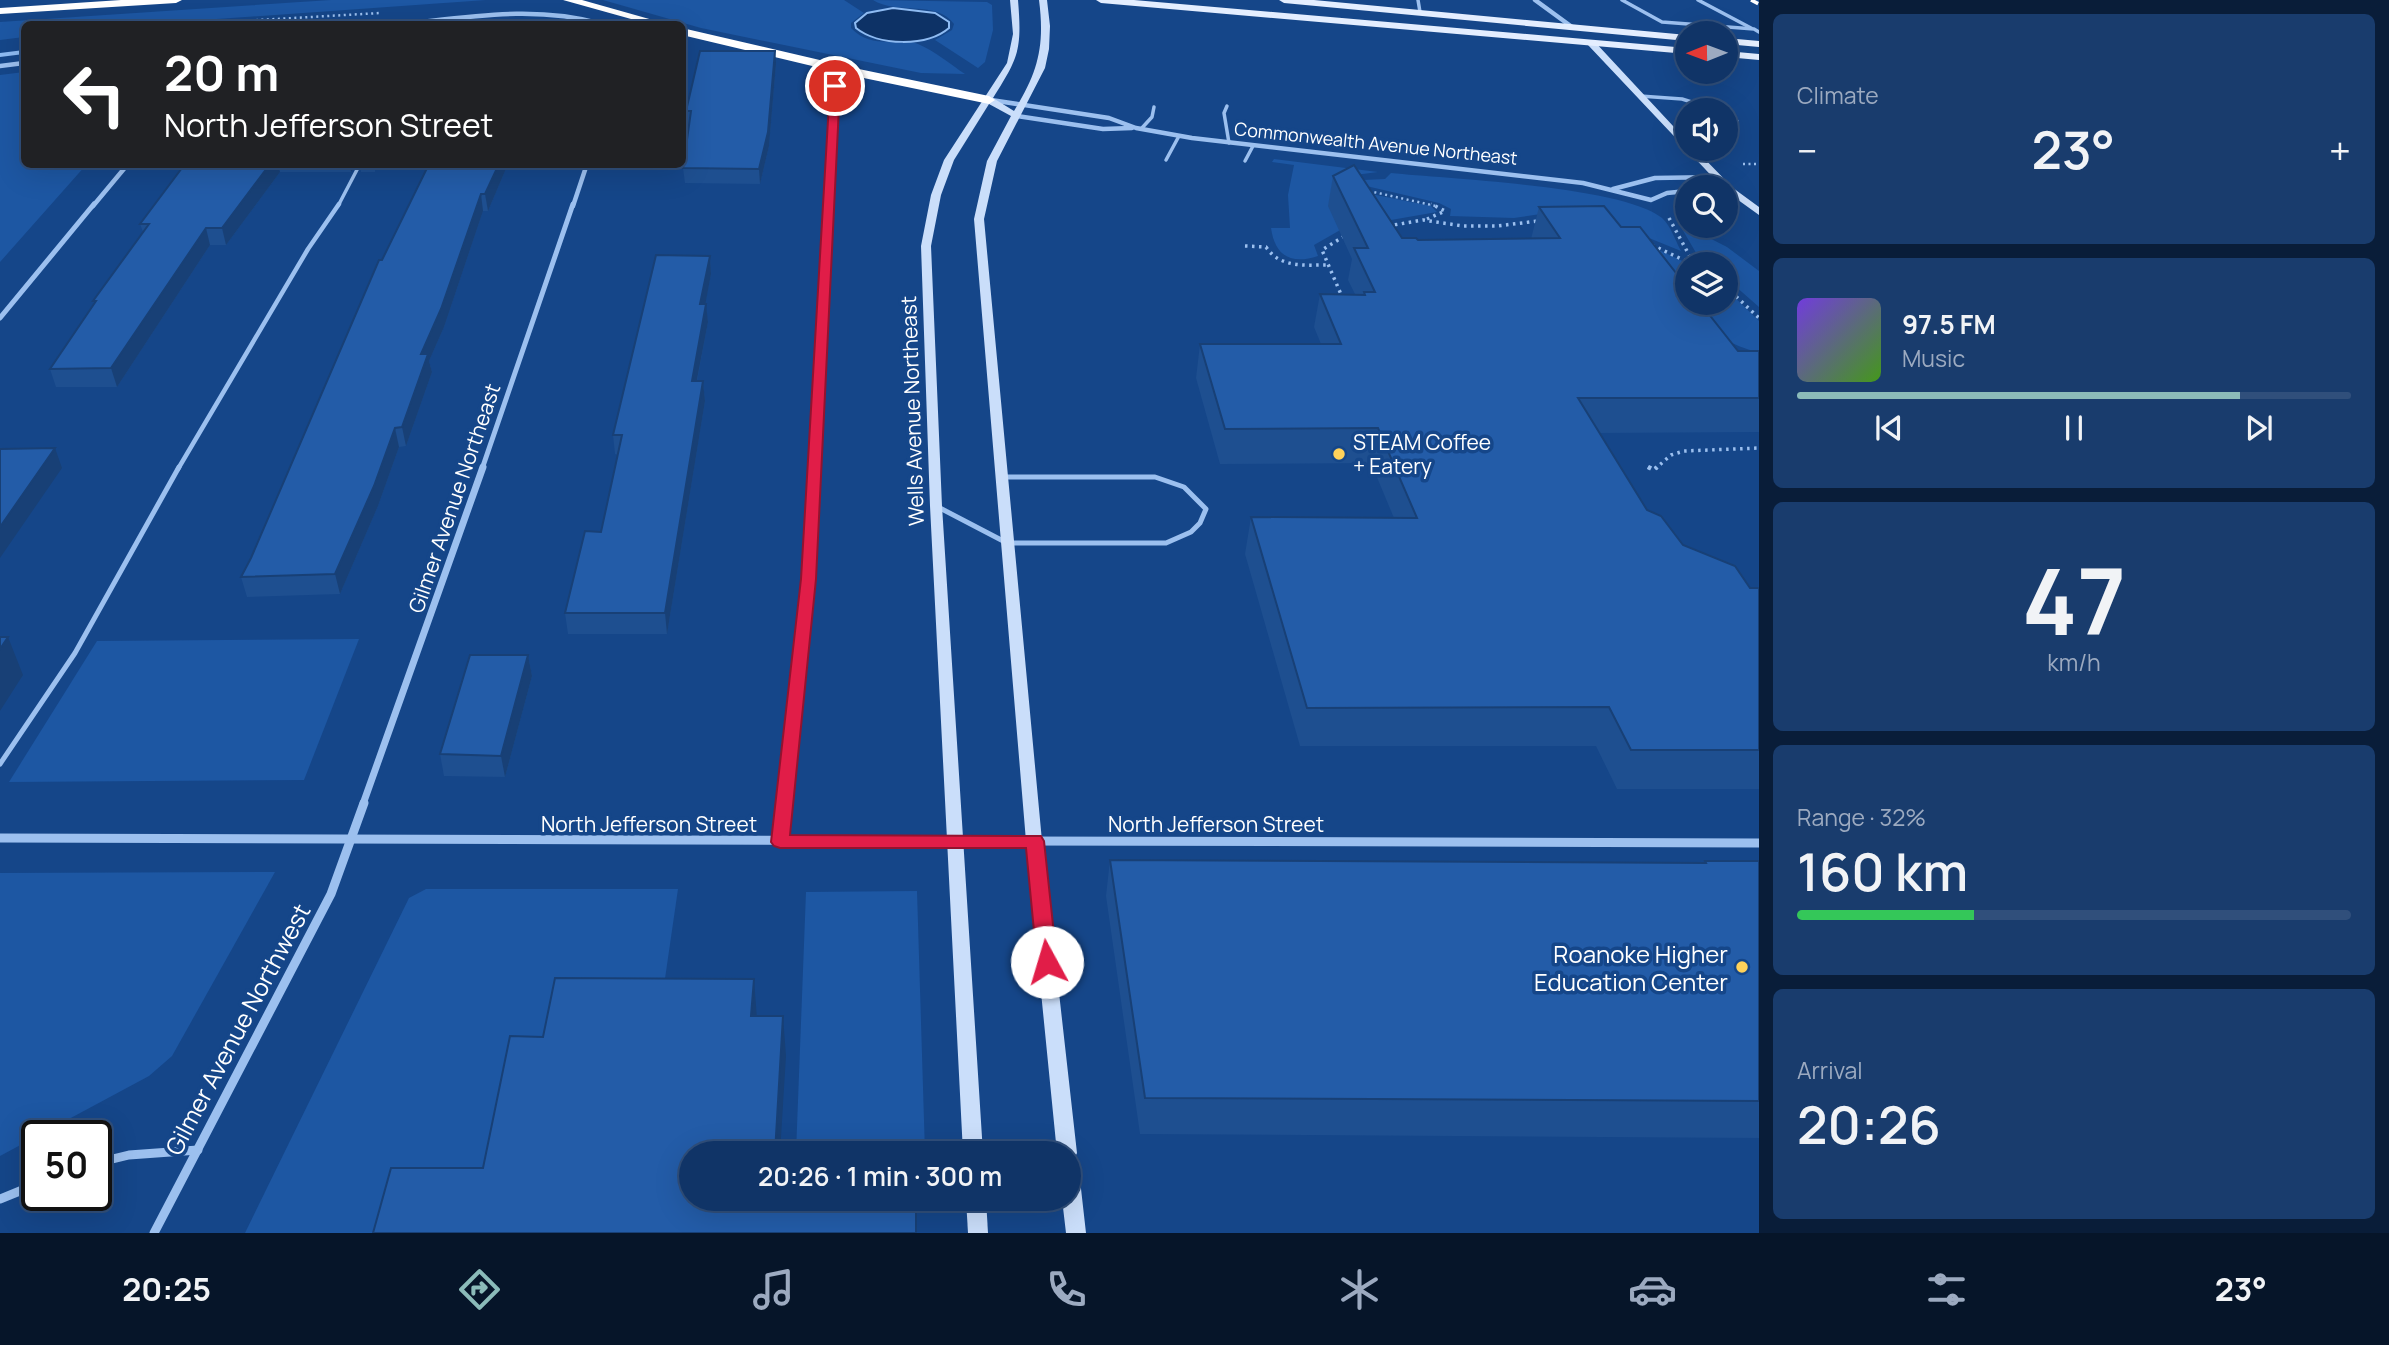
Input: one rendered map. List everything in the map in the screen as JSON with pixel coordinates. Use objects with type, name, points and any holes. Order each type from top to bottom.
[{"type":"highway","points":[[0,11],[176,0]]},
{"type":"highway","points":[[569,0],[650,21]]},
{"type":"highway","points":[[686,32],[989,100]]},
{"type":"main road","name":"Wells Avenue Northeast","points":[[972,1141],[936,506],[926,246],[936,195],[949,160],[1006,74],[1014,53],[1017,34],[1014,0]]},
{"type":"main road","points":[[1043,0],[1047,31],[1044,60],[1021,110],[992,160],[982,195],[979,219],[1034,841],[1066,1141]]},
{"type":"main road","points":[[1101,0],[1675,50]]},
{"type":"main road","points":[[1283,0],[1675,36]]},
{"type":"main road","points":[[1738,42],[1759,44]]},
{"type":"main road","points":[[1591,43],[1675,133]]},
{"type":"main road","points":[[1738,56],[1759,57]]},
{"type":"main road","name":"Commonwealth Avenue Northeast","points":[[989,100],[1021,110]]},
{"type":"main road","points":[[1701,161],[1714,175]]},
{"type":"main road","points":[[1738,197],[1759,212]]},
{"type":"main road","points":[[977,1211],[978,1233]]},
{"type":"main road","points":[[1074,1211],[1076,1233]]},
{"type":"street","points":[[1535,0],[1572,27]]},
{"type":"street","points":[[450,21],[512,15],[548,15],[590,21]]},
{"type":"street","points":[[0,66],[21,63]]},
{"type":"street","name":"Commonwealth Avenue Northeast","points":[[1021,110],[1103,129],[1139,128]]},
{"type":"street","name":"Commonwealth Avenue Northeast","points":[[1021,110],[1109,118],[1139,128],[1229,143],[1523,175],[1614,189],[1651,200],[1675,192]]},
{"type":"street","points":[[0,318],[125,168]]},
{"type":"street","name":"Gilmer Avenue Northeast","points":[[349,841],[434,610],[586,168]]},
{"type":"street","name":"Commonwealth Avenue Northeast","points":[[1614,189],[1655,178],[1675,178]]},
{"type":"street","name":"North Jefferson Street","points":[[0,838],[1759,843]]},
{"type":"street","name":"Gilmer Avenue Northwest","points":[[154,1233],[331,894],[349,841]]},
{"type":"street","points":[[112,1159],[129,1155],[198,1150]]},
{"type":"street","points":[[0,1199],[21,1190]]},
{"type":"lane","points":[[1418,0],[1420,12]]},
{"type":"lane","points":[[1622,0],[1662,22],[1754,29]]},
{"type":"lane","points":[[1698,0],[1759,32]]},
{"type":"lane","points":[[780,842],[808,579],[833,90],[839,81],[855,72]]},
{"type":"lane","points":[[1640,96],[1675,98]]},
{"type":"lane","points":[[1227,106],[1224,113],[1229,143]]},
{"type":"lane","points":[[1139,128],[1152,117],[1154,107]]},
{"type":"lane","points":[[1166,160],[1179,136]]},
{"type":"lane","points":[[1245,161],[1253,146]]},
{"type":"lane","points":[[0,764],[75,653],[247,350],[308,249],[337,208],[358,168]]},
{"type":"lane","points":[[936,506],[1007,543],[1166,543],[1189,535],[1202,524],[1206,509],[1195,493],[1179,483],[1155,477],[1001,477]]},
{"type":"path","points":[[1360,190],[1434,205],[1445,211],[1441,215],[1423,220],[1382,226]]},
{"type":"path","points":[[1423,220],[1463,226],[1497,226],[1550,219]]},
{"type":"path","points":[[1348,308],[1322,250],[1349,233]]},
{"type":"path","points":[[1650,244],[1675,256]]},
{"type":"path","points":[[1245,246],[1266,247],[1274,257],[1288,263],[1327,265]]},
{"type":"path","points":[[1738,297],[1759,317]]},
{"type":"path","points":[[1648,467],[1654,470],[1671,455],[1684,451],[1759,448]]},
{"type":"shaded area","points":[[331,0],[486,0],[188,21],[21,21],[21,37],[0,40],[0,22]]},
{"type":"shaded area","points":[[603,0],[844,0],[864,13],[851,23],[851,28],[859,35],[877,41],[918,44],[965,74],[921,73],[676,21]]},
{"type":"shaded area","points":[[873,0],[987,2],[992,5],[993,30],[985,62],[978,68],[935,40],[952,30],[954,24],[938,12],[893,7]]},
{"type":"shaded area","points":[[893,8],[935,13],[949,22],[949,28],[928,39],[902,42],[877,38],[856,28],[855,23],[867,13]]},
{"type":"shaded area","points":[[21,72],[21,168],[83,168],[0,262],[0,75]]},
{"type":"shaded area","points":[[1274,159],[1378,172],[1355,175],[1351,190],[1431,206],[1437,212],[1391,220],[1356,221],[1314,245],[1318,256],[1308,259],[1292,258],[1281,252],[1276,245],[1271,228],[1290,228],[1288,195],[1294,165],[1272,162]]},
{"type":"shaded area","points":[[1391,173],[1492,181],[1611,198],[1641,207],[1662,218],[1681,251],[1644,236],[1547,213],[1514,218],[1450,216],[1451,209],[1439,203],[1362,185],[1363,180],[1385,179]]},
{"type":"shaded area","points":[[1687,238],[1709,238],[1734,252],[1696,252]]},
{"type":"shaded area","points":[[1648,245],[1675,258],[1675,287]]},
{"type":"shaded area","points":[[1738,255],[1759,271],[1759,307],[1738,289]]},
{"type":"shaded area","points":[[1738,301],[1759,321],[1759,352],[1721,337],[1697,315],[1738,315]]},
{"type":"shaded area","points":[[359,639],[304,780],[9,782],[97,641]]},
{"type":"shaded area","points":[[275,872],[172,1056],[149,1076],[67,1120],[21,1120],[21,1145],[0,1156],[0,873]]},
{"type":"shaded area","points":[[426,889],[678,889],[660,1013],[487,1201],[390,1233],[245,1233],[409,898]]},
{"type":"shaded area","points":[[917,891],[925,1141],[796,1141],[806,892]]},
{"type":"building","points":[[700,51],[775,51],[768,132],[759,169],[683,168],[686,168],[691,111],[686,111]]},
{"type":"building","points":[[1354,165],[1402,238],[1418,240],[1560,238],[1539,207],[1604,206],[1621,227],[1640,227],[1675,272],[1675,315],[1710,315],[1738,351],[1759,351],[1759,398],[1578,398],[1647,510],[1661,516],[1683,545],[1735,566],[1750,588],[1759,588],[1759,750],[1631,750],[1609,707],[1307,708],[1251,517],[1417,518],[1378,428],[1225,429],[1200,344],[1341,344],[1320,294],[1365,295],[1364,292],[1375,292],[1354,248],[1368,248],[1333,176]]},
{"type":"building","points":[[182,168],[267,168],[222,228],[206,228],[111,368],[50,369],[96,301],[93,301],[149,224],[140,224]]},
{"type":"building","points":[[427,168],[497,168],[485,194],[481,194],[441,309],[421,354],[428,354],[402,427],[395,428],[374,486],[335,574],[241,577],[379,260],[382,260]]},
{"type":"building","points":[[656,255],[710,256],[700,304],[706,304],[692,381],[703,381],[665,613],[565,613],[585,531],[601,532],[622,435],[613,435]]},
{"type":"building","points":[[55,448],[0,527],[0,449]]},
{"type":"building","points":[[0,637],[8,637],[0,649]]},
{"type":"building","points":[[470,655],[528,655],[501,756],[440,754]]},
{"type":"building","points":[[1110,860],[1759,861],[1759,1101],[1145,1098]]},
{"type":"building","points":[[555,978],[754,979],[751,1016],[783,1016],[776,1141],[679,1141],[679,1211],[916,1211],[916,1233],[373,1233],[391,1168],[483,1168],[510,1036],[543,1037]]},
{"type":"waterway","points":[[0,55],[21,52]]},
{"type":"railway","points":[[1751,0],[1759,4]]},
{"type":"place","name":"STEAM Coffee + Eatery","points":[[1339,454]]},
{"type":"place","name":"Roanoke Higher Education Center","points":[[1742,967]]},
{"type":"route","points":[[835,86],[808,579],[780,842],[1034,841],[1047,962]]}]
